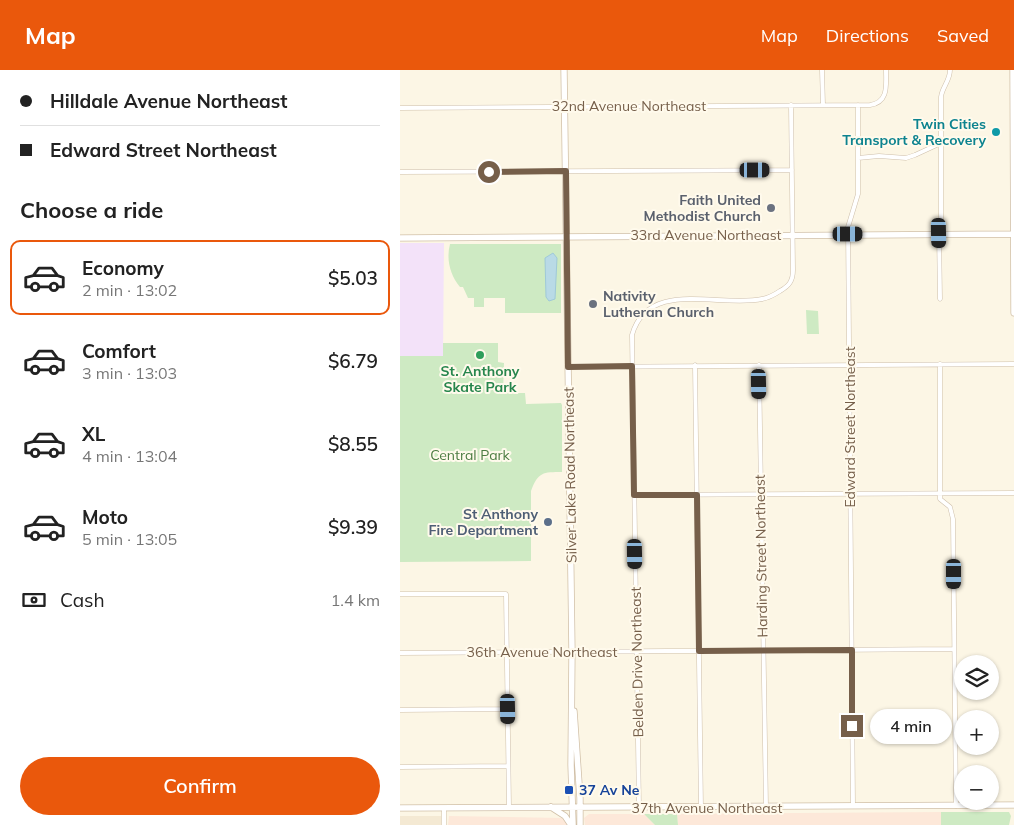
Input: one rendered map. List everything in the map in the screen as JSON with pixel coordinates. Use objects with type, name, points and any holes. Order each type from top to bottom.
[{"type":"street","name":"Silver Lake Road Northeast","points":[[564,70],[572,699],[580,825]]},
{"type":"street","points":[[822,70],[823,105]]},
{"type":"street","points":[[858,105],[875,104],[884,98],[886,93],[886,70]]},
{"type":"street","points":[[940,299],[941,93],[948,82],[950,70]]},
{"type":"street","points":[[1013,70],[1014,313]]},
{"type":"street","name":"Belden Drive Northeast","points":[[639,808],[632,335],[634,327],[644,313],[658,304],[674,300],[761,300],[768,298],[787,286],[793,276],[791,105]]},
{"type":"street","name":"32nd Avenue Northeast","points":[[400,108],[858,105]]},
{"type":"street","name":"Edward Street Northeast","points":[[853,807],[848,227],[858,194],[858,105]]},
{"type":"street","points":[[858,158],[879,156],[906,158],[915,156],[941,143]]},
{"type":"street","points":[[400,172],[792,170]]},
{"type":"street","name":"33rd Avenue Northeast","points":[[400,238],[1013,234]]},
{"type":"street","points":[[940,364],[940,499],[950,507],[953,519],[955,765]]},
{"type":"street","points":[[568,367],[1014,364]]},
{"type":"street","points":[[695,365],[701,808]]},
{"type":"street","name":"Harding Street Northeast","points":[[759,365],[762,650],[766,807]]},
{"type":"street","points":[[634,495],[1014,493]]},
{"type":"street","points":[[400,594],[506,594],[509,807]]},
{"type":"street","name":"36th Avenue Northeast","points":[[400,653],[954,649]]},
{"type":"street","name":"Silver Lake Road Northeast","points":[[572,699],[570,723],[572,825]]},
{"type":"street","points":[[400,710],[508,709]]},
{"type":"street","points":[[400,767],[508,766]]},
{"type":"street","name":"37th Avenue Northeast","points":[[999,805],[1014,805]]},
{"type":"street","name":"37th Avenue Northeast","points":[[400,808],[954,806]]},
{"type":"street","points":[[551,807],[566,816],[572,825]]},
{"type":"street","points":[[444,808],[444,825]]},
{"type":"shaded area","points":[[400,243],[444,243],[443,356],[400,356]]},
{"type":"shaded area","points":[[941,812],[941,825],[678,825],[677,814]]},
{"type":"shaded area","points":[[589,814],[644,814],[655,825],[585,825],[584,818]]},
{"type":"shaded area","points":[[400,816],[441,816],[441,825],[400,825]]},
{"type":"shaded area","points":[[449,816],[562,818],[568,825],[448,825]]},
{"type":"green space","points":[[450,244],[561,244],[561,313],[505,313],[505,298],[484,298],[484,307],[474,307],[474,298],[468,298],[463,287],[460,287],[451,272],[448,255]]},
{"type":"green space","points":[[806,310],[818,311],[819,334],[807,334]]},
{"type":"green space","name":"Central Park","points":[[443,343],[498,343],[498,362],[504,363],[503,393],[525,393],[526,404],[561,403],[562,405],[562,472],[542,474],[536,480],[531,491],[531,561],[400,562],[400,356],[443,356]]},
{"type":"green space","points":[[941,812],[1009,812],[1011,816],[1009,825],[941,825]]},
{"type":"green space","points":[[644,814],[677,814],[678,825],[655,825]]},
{"type":"water","points":[[553,253],[557,258],[555,299],[549,301],[546,297],[545,258]]},
{"type":"place","name":"Twin Cities Transport & Recovery","points":[[996,132]]},
{"type":"place","name":"Faith United Methodist Church","points":[[771,208]]},
{"type":"place","name":"Nativity Lutheran Church","points":[[593,304]]},
{"type":"place","name":"St. Anthony Skate Park","points":[[480,355]]},
{"type":"place","name":"St Anthony Fire Department","points":[[548,522]]},
{"type":"place","name":"37 Av Ne","points":[[569,790]]},
{"type":"route","points":[[489,172],[566,171],[568,367],[632,366],[634,495],[697,495],[699,651],[852,650],[852,726]]}]
